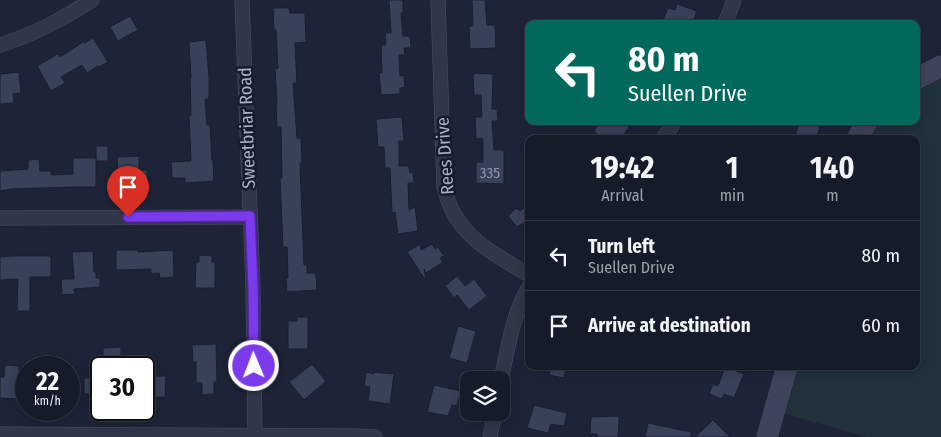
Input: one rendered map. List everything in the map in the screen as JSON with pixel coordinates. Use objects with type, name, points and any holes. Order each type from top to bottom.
[{"type":"main road","points":[[920,77],[941,66]]},
{"type":"main road","points":[[767,437],[786,370]]},
{"type":"street","points":[[0,45],[37,32],[92,0]]},
{"type":"street","name":"Sweetbriar Road","points":[[242,0],[253,287],[255,436]]},
{"type":"street","name":"Rees Drive","points":[[438,0],[444,186],[448,201],[457,220],[473,238],[525,272]]},
{"type":"street","points":[[726,20],[734,0]]},
{"type":"street","points":[[0,218],[250,216]]},
{"type":"street","points":[[503,371],[515,317],[525,294]]},
{"type":"street","points":[[490,437],[493,421]]},
{"type":"street","points":[[0,434],[374,437]]},
{"type":"shaded area","points":[[941,66],[941,437],[867,437],[775,411],[786,370],[920,370],[920,135],[859,135],[865,125],[920,125],[920,77]]},
{"type":"building","points":[[389,0],[403,0],[403,13],[401,13],[403,36],[410,36],[411,48],[404,48],[405,55],[399,55],[400,76],[404,75],[405,87],[400,88],[400,94],[381,95],[379,73],[382,73],[381,45],[386,45],[385,33],[391,33]]},
{"type":"building","points":[[472,0],[485,0],[487,25],[495,25],[496,48],[470,49],[469,26],[473,26]]},
{"type":"building","points":[[677,4],[697,11],[694,20],[663,20],[668,8],[675,10]]},
{"type":"building","points":[[273,8],[289,8],[290,13],[305,13],[306,42],[295,43],[297,83],[293,83],[297,138],[301,138],[302,163],[300,163],[304,265],[307,265],[307,273],[316,273],[317,290],[287,292],[287,247],[283,247],[280,178],[282,178],[281,127],[277,127],[275,69],[278,68]]},
{"type":"building","points":[[130,16],[138,30],[118,41],[110,27]]},
{"type":"building","points":[[93,38],[108,62],[87,73],[82,65],[61,77],[65,83],[51,91],[37,66],[58,54],[60,57],[83,42],[85,43]]},
{"type":"building","points":[[206,40],[209,99],[205,99],[207,125],[210,125],[214,181],[185,183],[185,178],[172,178],[171,162],[191,161],[189,42]]},
{"type":"building","points":[[19,72],[21,93],[13,94],[14,103],[0,104],[0,74]]},
{"type":"building","points":[[473,73],[493,74],[492,109],[497,109],[498,121],[492,121],[494,150],[504,150],[504,184],[476,183],[476,162],[483,162],[483,138],[476,139],[475,117],[482,117],[481,95],[474,95]]},
{"type":"building","points":[[402,117],[404,141],[399,141],[399,166],[409,166],[410,173],[413,172],[414,183],[408,183],[409,210],[415,207],[418,231],[398,234],[395,212],[392,213],[390,168],[385,168],[384,147],[378,147],[376,119]]},
{"type":"building","points":[[598,125],[630,125],[624,135],[598,135],[594,131]]},
{"type":"building","points":[[799,125],[815,125],[820,127],[817,135],[795,135]]},
{"type":"building","points":[[96,146],[108,146],[108,161],[96,161]]},
{"type":"building","points":[[139,156],[139,170],[147,170],[148,184],[118,185],[117,157]]},
{"type":"building","points":[[73,158],[96,158],[96,187],[11,189],[0,191],[0,171],[28,169],[28,160],[39,159],[40,171],[51,171],[51,175],[73,174]]},
{"type":"building","points":[[525,207],[525,222],[517,227],[508,216],[516,208],[520,211]]},
{"type":"building","points":[[420,244],[421,250],[432,244],[435,249],[438,247],[444,256],[440,258],[443,262],[426,273],[424,269],[426,281],[407,252]]},
{"type":"building","points":[[116,250],[138,250],[138,252],[173,250],[174,277],[160,278],[159,273],[151,274],[151,269],[116,270]]},
{"type":"building","points":[[93,251],[94,272],[96,272],[96,278],[100,278],[100,287],[74,289],[75,294],[62,295],[61,279],[74,279],[72,252]]},
{"type":"building","points":[[199,255],[212,256],[212,262],[215,262],[215,288],[195,288],[196,262],[199,262]]},
{"type":"building","points":[[51,256],[51,277],[30,277],[30,311],[17,311],[18,279],[0,280],[0,257]]},
{"type":"building","points":[[457,276],[465,286],[474,279],[487,296],[469,310],[457,295],[454,298],[445,286]]},
{"type":"building","points":[[297,317],[308,317],[308,349],[288,349],[288,321],[297,321]]},
{"type":"building","points":[[458,326],[476,331],[467,363],[449,358]]},
{"type":"building","points":[[216,344],[217,382],[214,382],[214,394],[202,395],[202,383],[196,383],[196,362],[193,362],[192,345]]},
{"type":"building","points":[[121,347],[121,356],[103,356],[103,348]]},
{"type":"building","points":[[312,364],[326,381],[304,400],[289,382]]},
{"type":"building","points":[[5,365],[15,366],[15,399],[0,398],[0,377],[4,377]]},
{"type":"building","points":[[550,370],[565,370],[564,378],[549,375]]},
{"type":"building","points":[[724,370],[733,370],[744,374],[734,398],[724,394],[722,399],[709,394],[713,384],[718,386]]},
{"type":"building","points":[[366,372],[394,374],[390,404],[368,401],[370,387],[364,386]]},
{"type":"building","points":[[155,376],[166,376],[165,397],[155,397]]},
{"type":"building","points":[[84,378],[90,378],[90,394],[84,394]]},
{"type":"building","points":[[434,385],[460,391],[457,406],[452,405],[448,416],[427,412]]},
{"type":"building","points":[[534,405],[567,413],[564,426],[551,424],[548,433],[527,428]]},
{"type":"building","points":[[619,416],[618,437],[597,437],[597,434],[590,434],[591,417]]},
{"type":"building","points":[[713,420],[730,437],[695,437]]},
{"type":"building","points":[[648,423],[691,432],[691,437],[645,437]]},
{"type":"route","points":[[128,217],[250,216],[254,366]]}]
